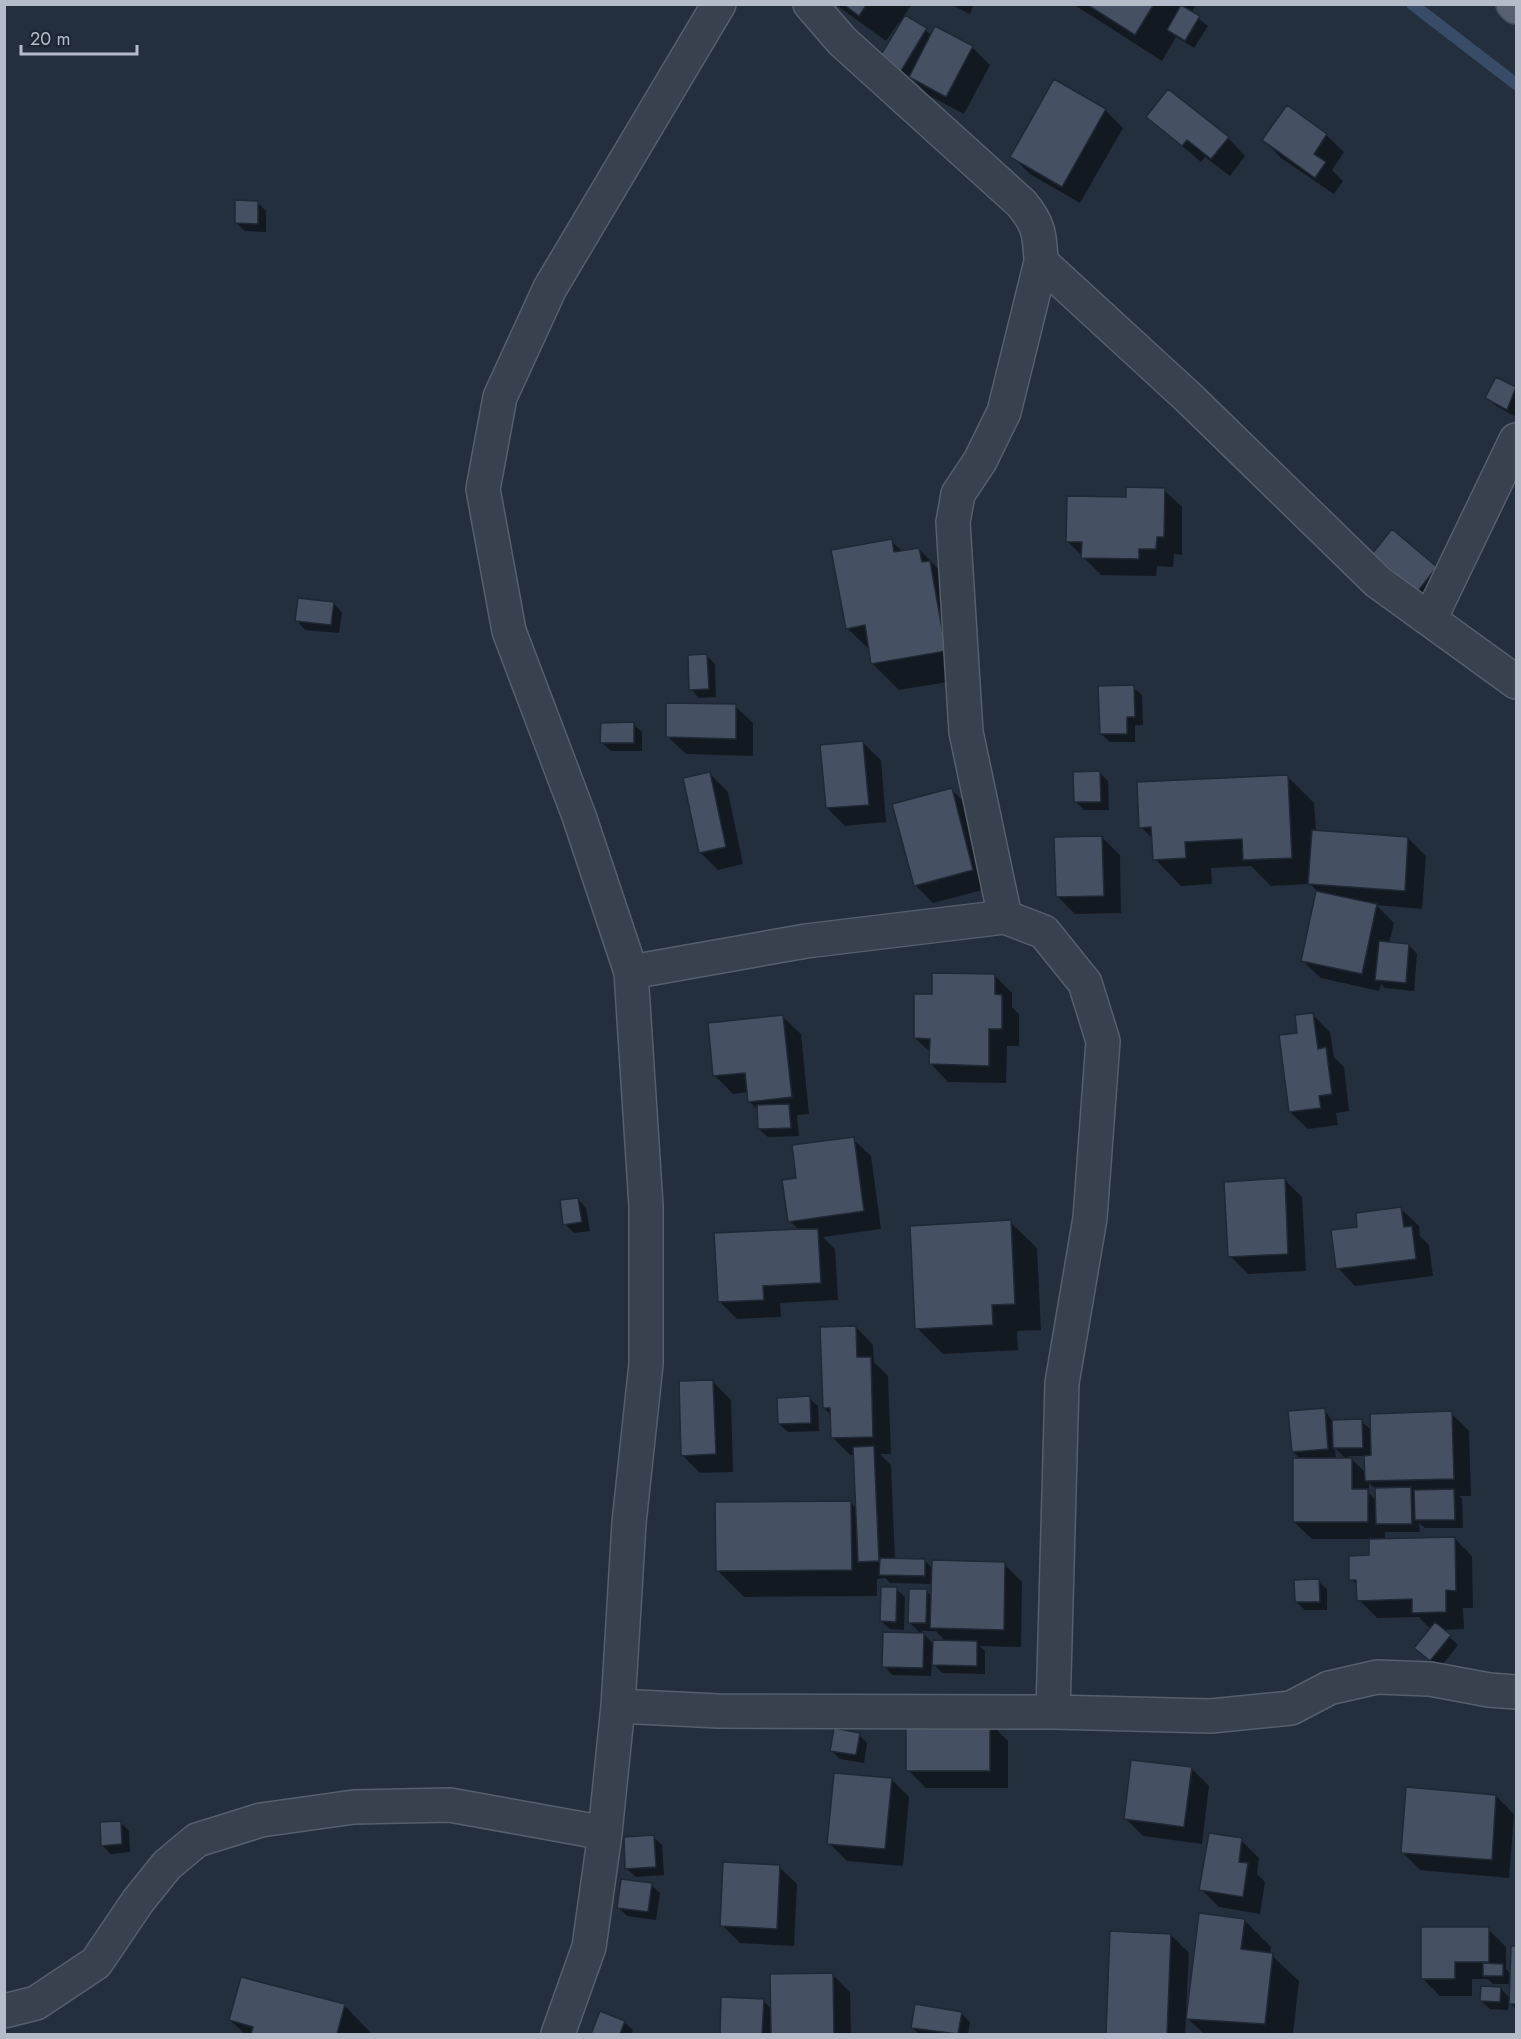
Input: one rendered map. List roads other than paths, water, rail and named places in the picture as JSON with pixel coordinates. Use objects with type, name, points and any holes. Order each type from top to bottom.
[{"type":"street","points":[[558,2034],[588,1947],[605,1833],[618,1706],[628,1523],[646,1364],[646,1206],[631,972],[579,816],[509,631],[483,489],[500,397],[550,288],[719,4]]},
{"type":"street","points":[[810,4],[842,41],[947,133],[1021,203],[1035,220],[1040,238],[1041,262],[1004,412],[980,461],[958,494],[952,522],[966,732],[1005,917]]},
{"type":"street","points":[[1041,262],[1188,398],[1378,582],[1516,682]]},
{"type":"street","points":[[1430,619],[1516,440]]},
{"type":"street","points":[[631,972],[807,941],[1005,917],[1044,932],[1085,983],[1103,1041],[1090,1218],[1062,1383],[1053,1712]]},
{"type":"street","points":[[618,1706],[718,1711],[1053,1712],[1211,1716],[1291,1708],[1329,1688],[1377,1677],[1430,1679],[1489,1690],[1516,1692]]},
{"type":"street","points":[[4,2011],[36,2003],[96,1963],[138,1901],[167,1864],[197,1840],[261,1820],[354,1807],[450,1805],[605,1833]]},
{"type":"waterway","points":[[1412,4],[1516,84]]}]
